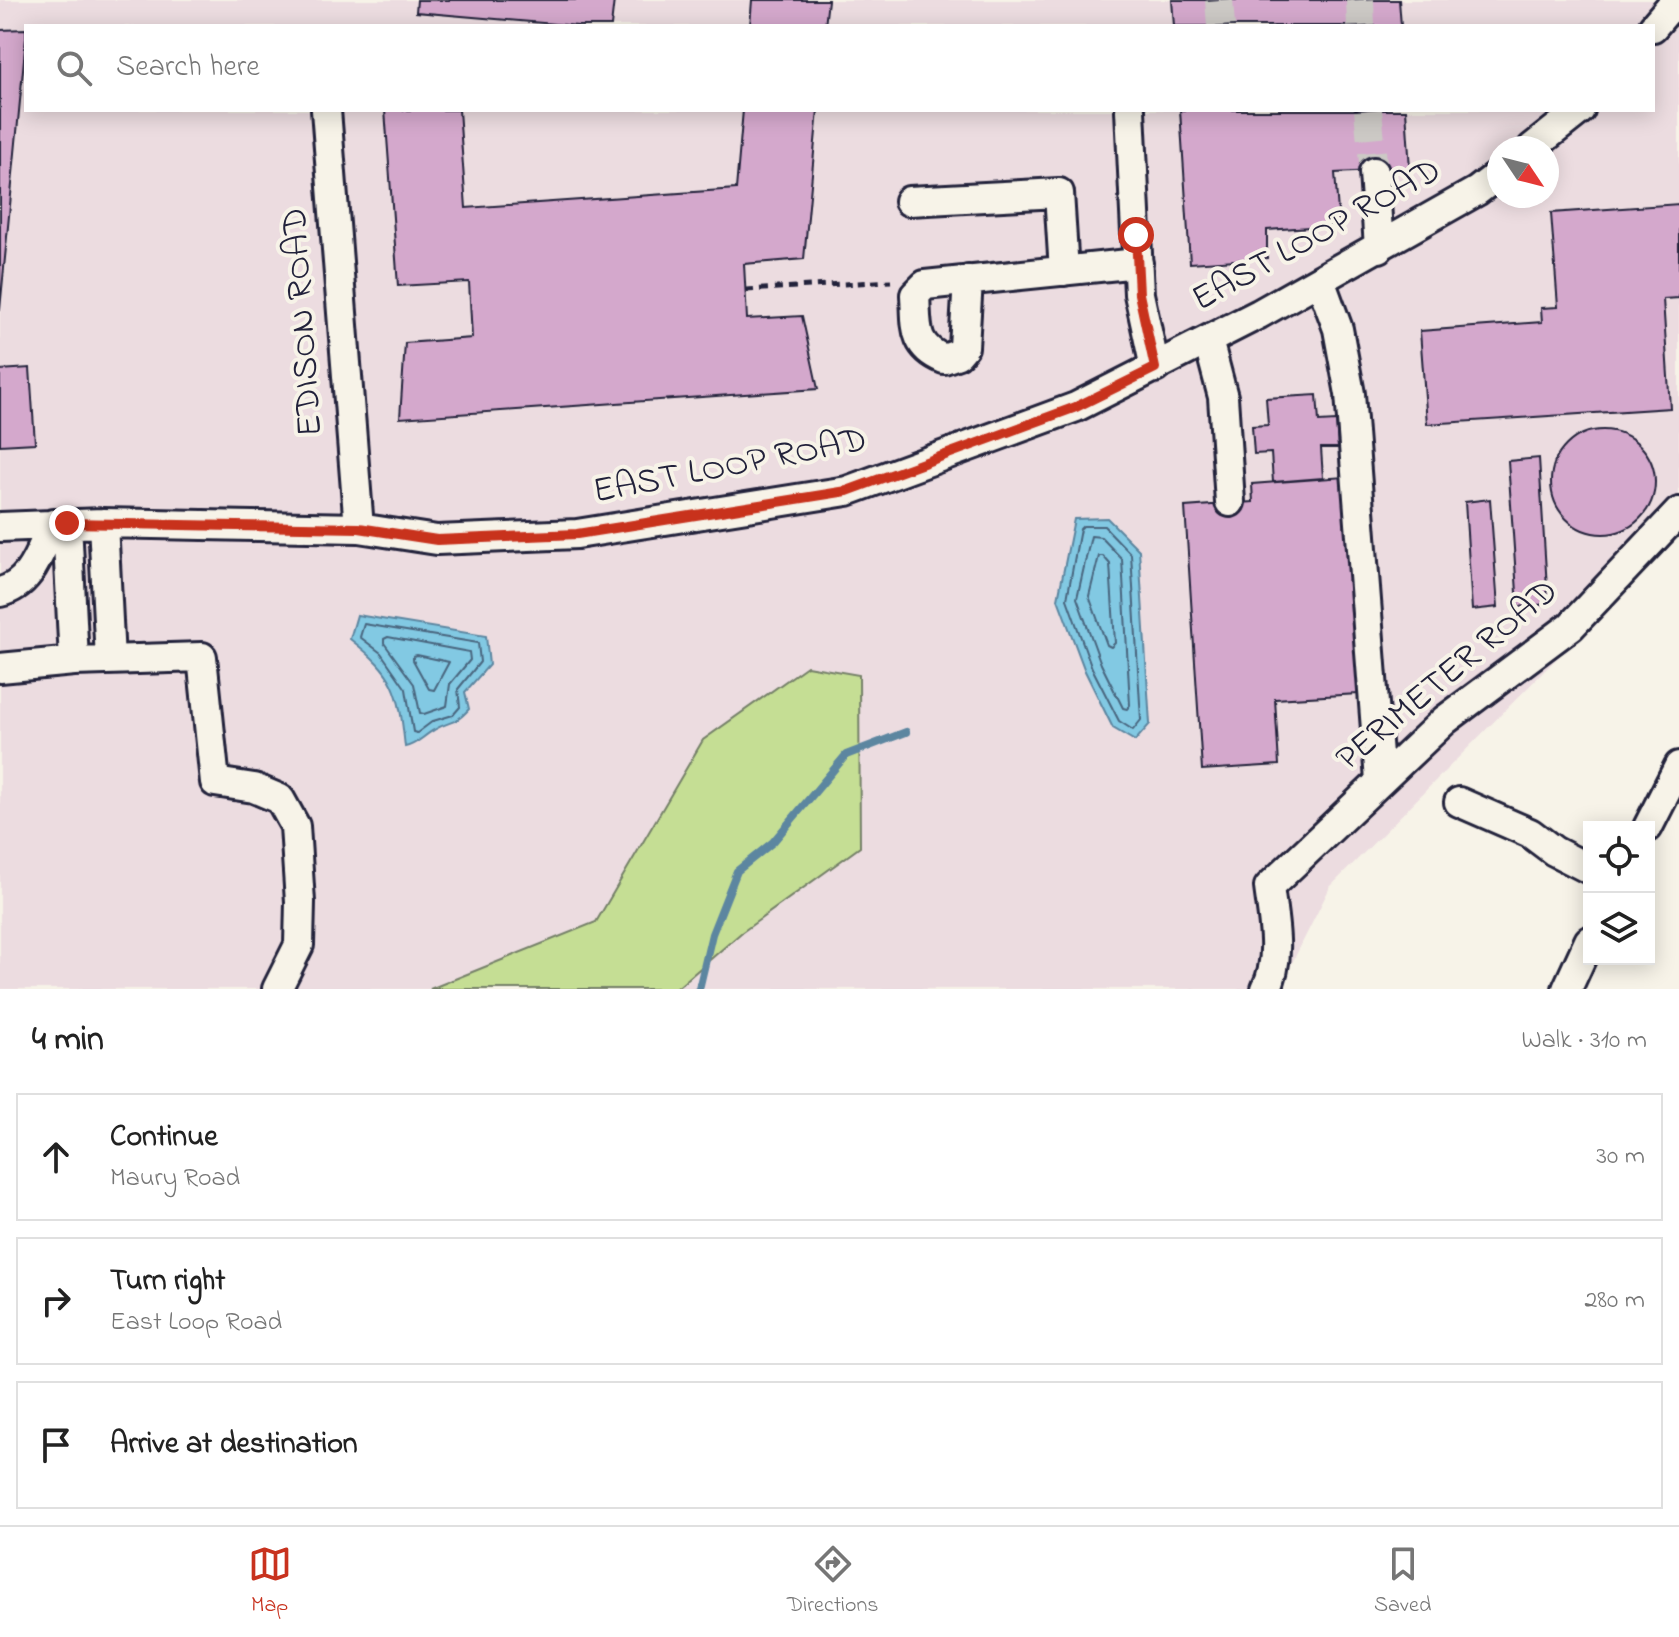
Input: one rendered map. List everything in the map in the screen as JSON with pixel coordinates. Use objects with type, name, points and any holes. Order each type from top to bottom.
[{"type":"street","points":[[1655,25],[1676,0]]},
{"type":"street","name":"EDISON ROAD","points":[[326,112],[359,528]]},
{"type":"street","points":[[1130,112],[1139,294],[1155,368]]},
{"type":"street","points":[[1547,136],[1577,112]]},
{"type":"street","points":[[1374,172],[1379,248]]},
{"type":"street","name":"EAST LOOP ROAD","points":[[0,527],[103,523],[359,528],[437,540],[577,534],[847,491],[1076,407],[1379,248],[1487,183]]},
{"type":"street","points":[[909,201],[1059,193],[1064,271]]},
{"type":"street","points":[[968,280],[1138,263]]},
{"type":"street","points":[[1320,280],[1338,329],[1350,394],[1380,781]]},
{"type":"street","points":[[1208,340],[1223,397],[1230,502]]},
{"type":"street","name":"PERIMETER ROAD","points":[[1266,989],[1274,974],[1275,944],[1269,887],[1445,720],[1571,626],[1679,512]]},
{"type":"street","points":[[103,523],[110,660]]},
{"type":"street","points":[[0,592],[14,589],[24,580],[60,524]]},
{"type":"street","points":[[60,524],[74,661]]},
{"type":"street","points":[[0,668],[74,661],[202,657],[215,782],[254,788],[280,799],[295,826],[300,902],[299,945],[277,989]]},
{"type":"street","points":[[1651,821],[1679,766]]},
{"type":"street","points":[[1459,802],[1530,833],[1554,851],[1583,866]]},
{"type":"street","points":[[1567,989],[1583,954]]},
{"type":"path","points":[[746,290],[891,281]]},
{"type":"shaded area","points":[[0,0],[1679,0],[1679,535],[1330,887],[1279,989],[0,989]]},
{"type":"green space","points":[[807,666],[859,675],[860,847],[741,933],[676,989],[430,989],[596,922],[703,740]]},
{"type":"water","points":[[1107,518],[1139,550],[1150,724],[1135,741],[1113,728],[1085,671],[1058,599],[1074,519]]},
{"type":"water","points":[[357,615],[486,636],[489,665],[465,692],[469,709],[456,720],[405,747],[400,711],[392,685],[377,663],[350,639]]},
{"type":"building","points":[[417,0],[614,0],[611,24],[555,24],[416,12]]},
{"type":"building","points":[[752,0],[828,0],[825,24],[750,24]]},
{"type":"building","points":[[1172,0],[1399,0],[1401,24],[1174,24]]},
{"type":"building","points":[[24,29],[24,59],[0,310],[0,30]]},
{"type":"building","points":[[385,112],[459,112],[466,208],[736,189],[743,112],[818,112],[804,259],[744,264],[747,319],[802,316],[818,389],[400,418],[405,343],[472,338],[469,282],[398,286]]},
{"type":"building","points":[[1180,112],[1406,112],[1410,169],[1335,173],[1339,225],[1267,230],[1267,258],[1190,263]]},
{"type":"building","points":[[1679,204],[1679,298],[1663,299],[1670,408],[1427,424],[1420,331],[1542,322],[1541,308],[1558,307],[1551,213]]},
{"type":"building","points":[[30,368],[35,443],[0,445],[0,370]]},
{"type":"building","points":[[1317,395],[1319,422],[1336,421],[1338,448],[1321,448],[1323,478],[1273,482],[1271,453],[1254,454],[1252,426],[1268,425],[1266,398]]},
{"type":"building","points":[[1603,430],[1623,434],[1640,445],[1651,462],[1655,482],[1651,502],[1640,519],[1623,530],[1603,534],[1583,530],[1566,519],[1555,502],[1551,482],[1555,462],[1566,445],[1583,434]]},
{"type":"building","points":[[1539,458],[1548,604],[1518,607],[1508,461]]},
{"type":"building","points":[[1344,477],[1358,694],[1275,699],[1279,765],[1202,770],[1185,507],[1253,502],[1252,484]]},
{"type":"building","points":[[1490,499],[1498,607],[1472,610],[1465,502]]},
{"type":"waterway","points":[[699,989],[712,934],[737,871],[773,842],[846,755],[906,732]]},
{"type":"tunnel","points":[[1219,0],[1221,24]]},
{"type":"tunnel","points":[[1360,0],[1361,24]]},
{"type":"tunnel","points":[[1368,112],[1374,172]]},
{"type":"route","points":[[67,523],[359,528],[437,540],[577,534],[847,491],[1076,407],[1155,368],[1139,294],[1136,235]]}]
